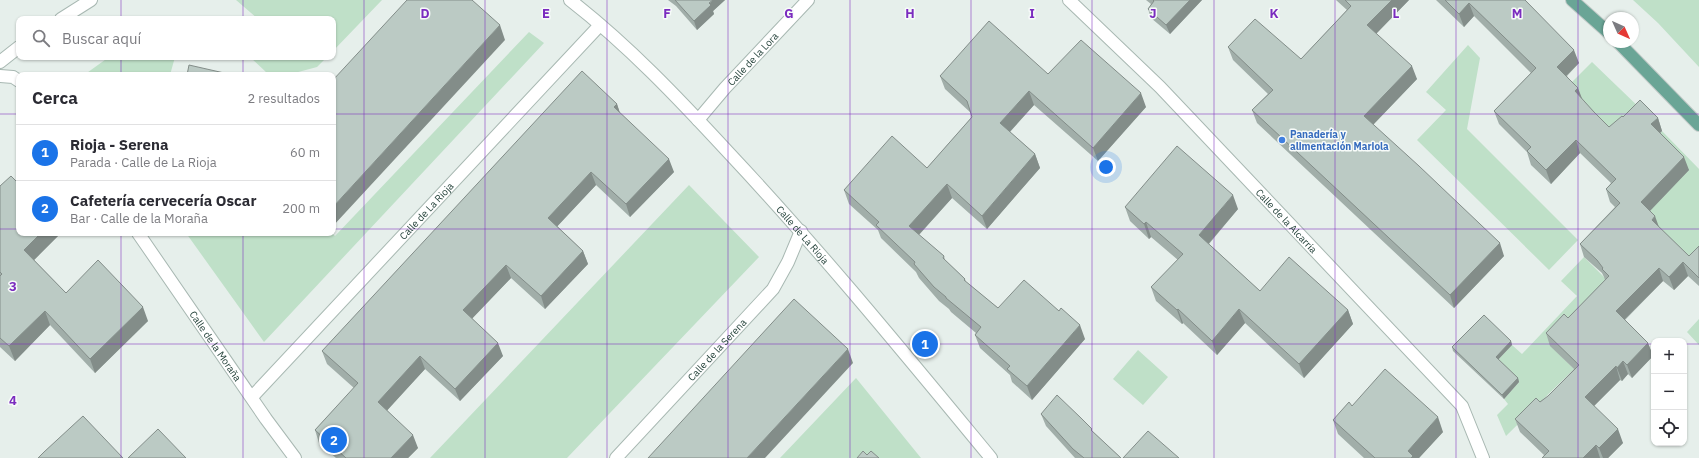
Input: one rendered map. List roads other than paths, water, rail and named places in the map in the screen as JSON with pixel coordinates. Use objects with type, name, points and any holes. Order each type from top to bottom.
[{"type":"main road","points":[[1572,0],[1603,28]]},
{"type":"main road","points":[[1624,48],[1699,125]]},
{"type":"street","points":[[66,16],[92,0]]},
{"type":"street","name":"Calle de La Rioja","points":[[570,0],[600,25],[698,120],[801,231],[991,458]]},
{"type":"street","name":"Calle de la Lora","points":[[698,120],[808,0]]},
{"type":"street","name":"Calle de la Alcarria","points":[[1069,0],[1160,87],[1462,406],[1483,458]]},
{"type":"street","name":"Calle de La Rioja","points":[[252,397],[600,25]]},
{"type":"street","points":[[0,62],[16,49]]},
{"type":"street","points":[[0,76],[13,77],[16,79]]},
{"type":"street","name":"Calle de la Serena","points":[[616,458],[773,289],[788,262],[801,231]]},
{"type":"street","name":"Calle de la Moraña","points":[[140,236],[266,419],[295,458]]},
{"type":"place","name":"Panadería y alimentación Mariola","points":[[1282,140]]},
{"type":"place","name":"Rioja - Serena","points":[[925,344]]},
{"type":"place","name":"Cafetería cervecería Oscar","points":[[334,440]]}]
